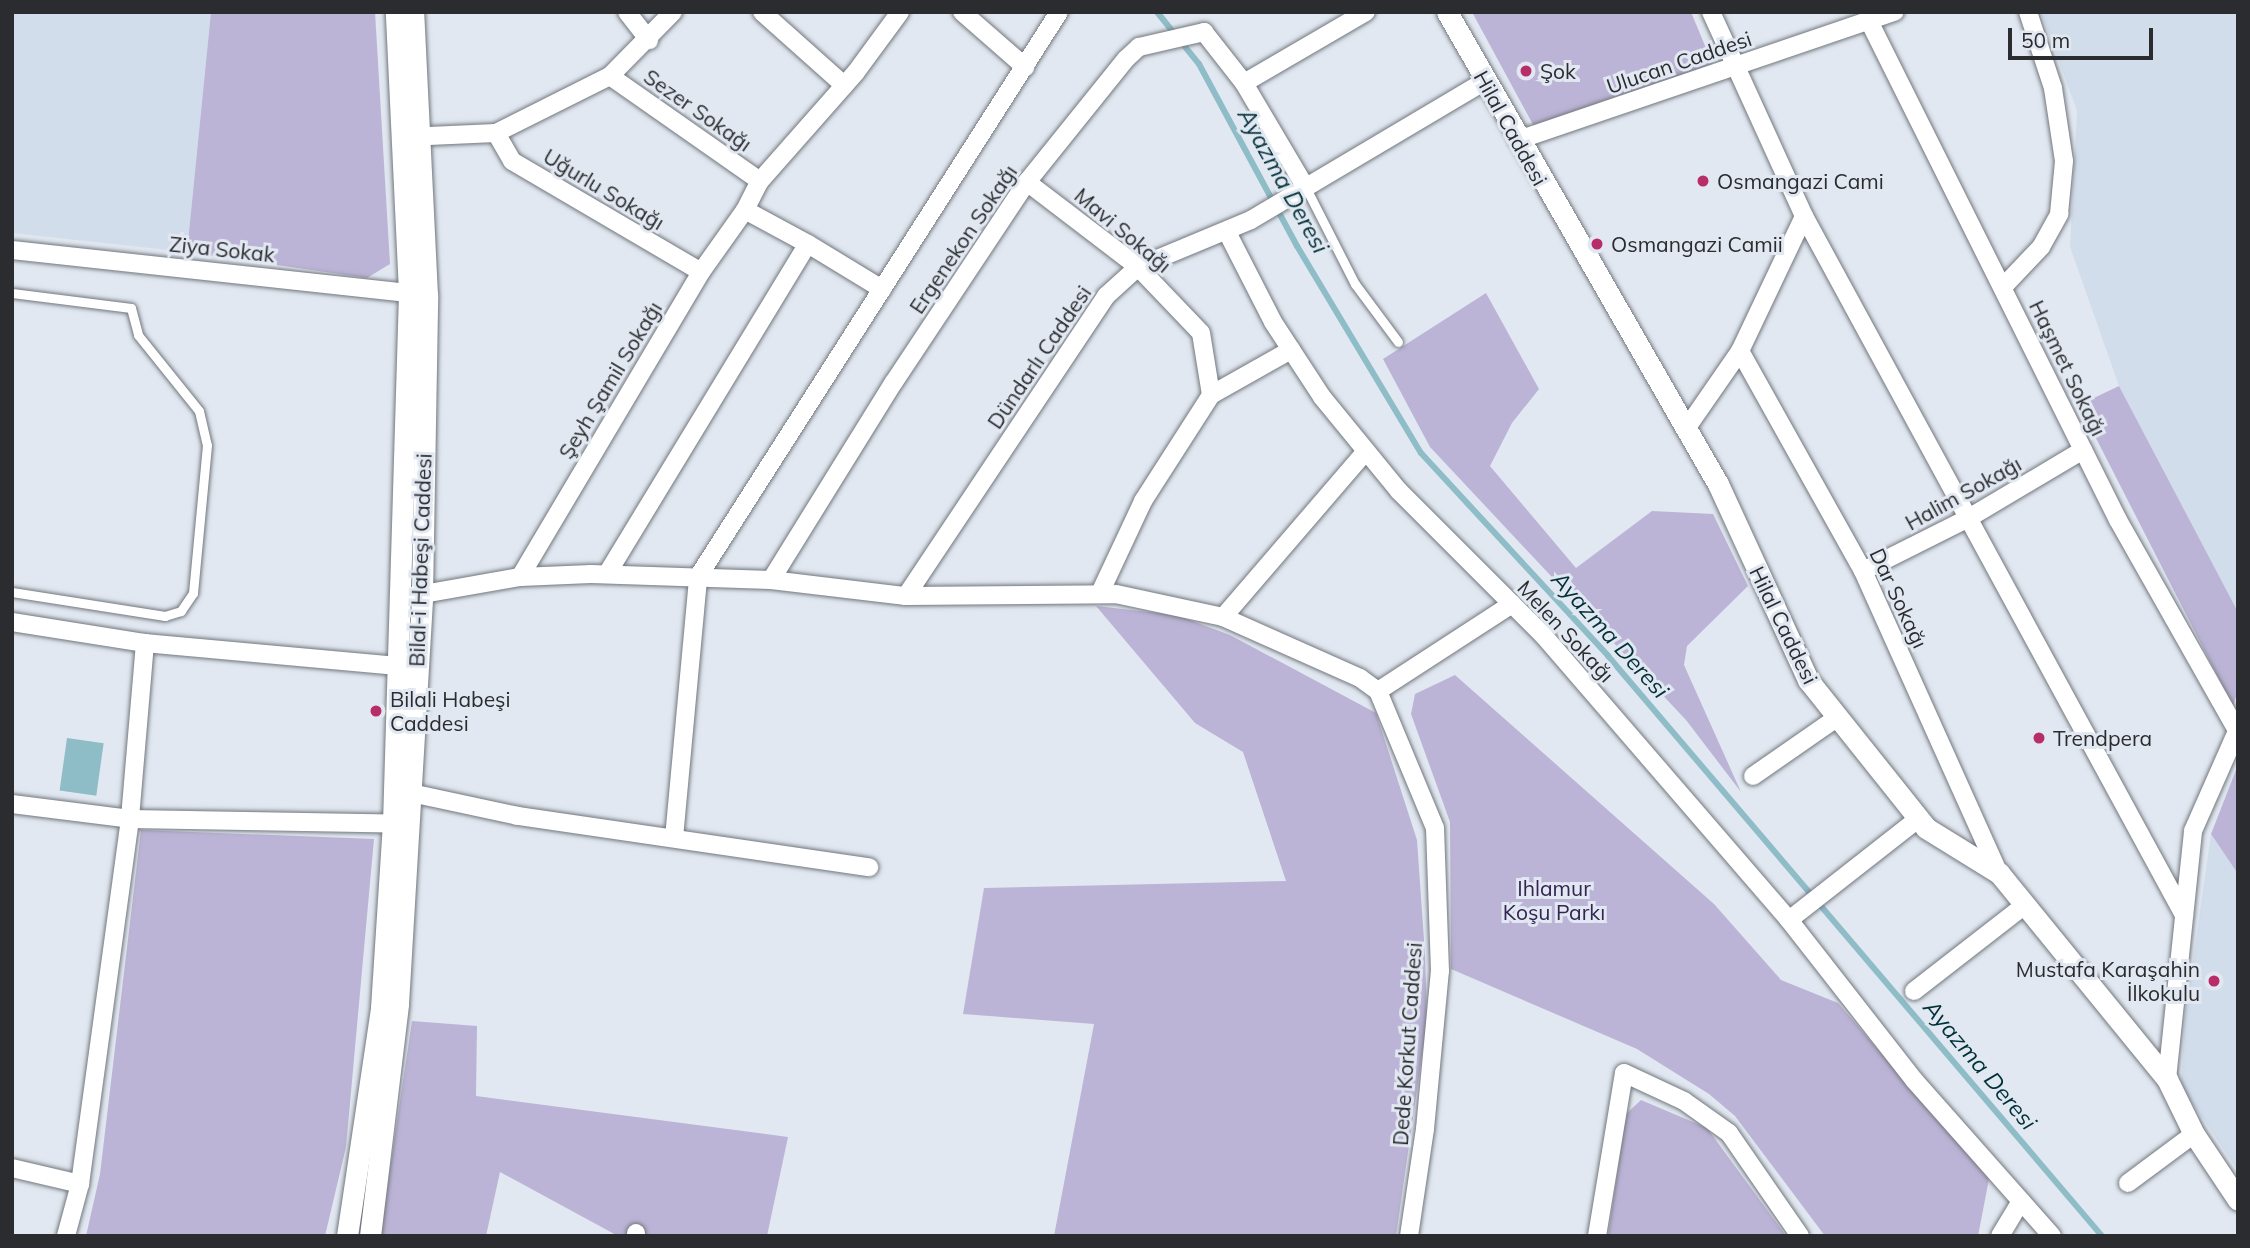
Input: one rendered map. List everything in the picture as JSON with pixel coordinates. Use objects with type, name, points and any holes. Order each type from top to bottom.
[{"type":"street","name":"Bilal-i Habeşi Caddesi","points":[[370,1236],[390,1087],[412,596],[418,293],[410,137],[396,12]]},
{"type":"street","name":"Bilal-i Habeşi Caddesi","points":[[410,137],[413,12]]},
{"type":"street","points":[[627,12],[649,40]]},
{"type":"street","points":[[410,137],[496,133],[610,76],[649,40],[673,12]]},
{"type":"street","points":[[762,12],[844,85]]},
{"type":"street","name":"Şeyh Şamil Sokağı","points":[[520,577],[701,272],[746,209],[760,181],[844,85],[900,12]]},
{"type":"street","points":[[962,12],[1025,67]]},
{"type":"street","points":[[674,838],[698,577],[1059,12]]},
{"type":"street","points":[[1244,83],[1366,12]]},
{"type":"street","name":"Hilal Caddesi","points":[[1447,12],[1518,140],[1718,484],[1808,680],[1926,828],[1999,873],[2167,1079],[2194,1134],[2238,1200]]},
{"type":"street","points":[[1711,12],[1804,216],[2184,915]]},
{"type":"street","name":"Ulucan Caddesi","points":[[1518,140],[1895,12]]},
{"type":"street","points":[[2003,287],[2041,247],[2059,214],[2064,161],[2053,88],[2028,12]]},
{"type":"street","name":"Haşmet Sokağı","points":[[1869,21],[2083,450],[2237,729]]},
{"type":"street","name":"Ergenekon Sokağı","points":[[771,580],[894,382],[1027,182],[1139,47],[1204,32],[1244,83],[1306,188]]},
{"type":"street","name":"Sezer Sokağı","points":[[610,76],[760,181]]},
{"type":"street","name":"Dündarlı Caddesi","points":[[906,596],[1106,296],[1138,267],[1227,232],[1265,212],[1485,81]]},
{"type":"street","name":"Uğurlu Sokağı","points":[[496,133],[513,161],[701,272]]},
{"type":"street","name":"Mavi Sokağı","points":[[1027,182],[1138,267],[1201,333],[1211,394]]},
{"type":"street","points":[[746,209],[882,289]]},
{"type":"street","points":[[1686,429],[1740,351],[1804,216]]},
{"type":"street","name":"Melen Sokağı","points":[[1227,232],[1292,350],[1322,397],[1366,451],[1399,491],[1513,604],[1789,920],[1914,1080],[2052,1236]]},
{"type":"street","points":[[607,574],[808,244]]},
{"type":"street","name":"Ziya Sokak","points":[[12,250],[418,293]]},
{"type":"street","points":[[1100,593],[1143,501],[1211,394],[1292,350]]},
{"type":"street","name":"Dar Sokağı","points":[[1740,351],[1863,571],[1999,873]]},
{"type":"street","name":"Halim Sokağı","points":[[1863,571],[1967,519],[2083,450]]},
{"type":"street","points":[[1223,617],[1366,451]]},
{"type":"street","points":[[412,596],[520,577],[607,574],[771,580],[906,596],[1100,593],[1223,617],[1378,691],[1513,604]]},
{"type":"street","points":[[12,622],[145,643],[407,667]]},
{"type":"street","points":[[66,1236],[80,1184],[130,819],[145,643]]},
{"type":"street","name":"Bilal-i Habeşi Caddesi","points":[[347,1236],[381,1008],[401,824],[411,793],[407,667]]},
{"type":"street","name":"Dede Korkut Caddesi","points":[[1378,691],[1435,828],[1440,971],[1426,1129],[1409,1236]]},
{"type":"street","points":[[1753,776],[1838,718]]},
{"type":"street","points":[[2167,1079],[2193,831],[2237,729]]},
{"type":"street","points":[[411,793],[518,816],[869,867]]},
{"type":"street","points":[[12,804],[130,819],[401,824]]},
{"type":"street","points":[[1789,920],[1918,819]]},
{"type":"street","points":[[1914,990],[2025,905]]},
{"type":"street","points":[[1597,1236],[1624,1073],[1684,1101],[1729,1133],[1800,1236]]},
{"type":"street","points":[[2128,1183],[2194,1134]]},
{"type":"street","points":[[12,1168],[80,1184]]},
{"type":"street","points":[[2000,1236],[2021,1201]]},
{"type":"lane","points":[[1306,188],[1354,284],[1398,342]]},
{"type":"lane","points":[[12,293],[131,308],[138,335],[199,411],[207,445],[193,593],[181,611],[164,616],[12,592]]},
{"type":"shaded area","points":[[12,12],[211,12],[187,252],[12,233]]},
{"type":"shaded area","points":[[2041,12],[2238,12],[2238,612],[2119,386],[2070,247],[2077,111]]},
{"type":"shaded area","name":"Mustafa Karaşahin İlkokulu","points":[[2211,834],[2238,874],[2238,1171],[2181,1086],[2185,1017]]},
{"type":"green space","points":[[211,12],[375,12],[390,264],[367,278],[187,252]]},
{"type":"green space","points":[[1472,12],[1691,12],[1713,65],[1537,132]]},
{"type":"green space","points":[[1486,293],[1539,389],[1512,423],[1490,466],[1576,568],[1652,511],[1713,514],[1748,586],[1687,646],[1684,665],[1741,792],[1686,720],[1430,447],[1383,359]]},
{"type":"green space","points":[[2119,386],[2238,612],[2238,690],[2233,706],[2079,405]]},
{"type":"green space","points":[[1096,606],[1176,615],[1230,635],[1376,713],[1417,840],[1425,954],[1427,1020],[1396,1236],[1054,1236],[1094,1024],[963,1014],[984,888],[1286,881],[1243,752],[1195,723]]},
{"type":"green space","name":"Ihlamur Koşu Parkı","points":[[1455,675],[1714,904],[1781,980],[1838,1003],[1989,1179],[1978,1236],[1825,1236],[1735,1116],[1709,1094],[1637,1049],[1451,969],[1450,822],[1411,714],[1415,694]]},
{"type":"green space","points":[[2238,765],[2238,874],[2211,834]]},
{"type":"green space","points":[[141,830],[374,839],[346,1147],[325,1236],[86,1236],[100,1174]]},
{"type":"green space","points":[[412,1021],[477,1026],[476,1096],[788,1137],[767,1236],[618,1236],[500,1172],[486,1236],[380,1236]]},
{"type":"green space","points":[[1641,1100],[1707,1128],[1786,1236],[1608,1236],[1626,1114]]},
{"type":"water","points":[[67,738],[104,743],[96,796],[60,790]]},
{"type":"waterway","name":"Ayazma Deresi","points":[[1157,12],[1199,64],[1297,246],[1421,453],[1608,656],[2102,1236]]},
{"type":"place","name":"Şok","points":[[1526,71]]},
{"type":"place","name":"Osmangazi Cami","points":[[1703,181]]},
{"type":"place","name":"Osmangazi Camii","points":[[1597,244]]},
{"type":"place","name":"Bilali Habeşi Caddesi","points":[[376,711]]},
{"type":"place","name":"Trendpera","points":[[2039,738]]},
{"type":"place","name":"Mustafa Karaşahin İlkokulu","points":[[2214,981]]}]
